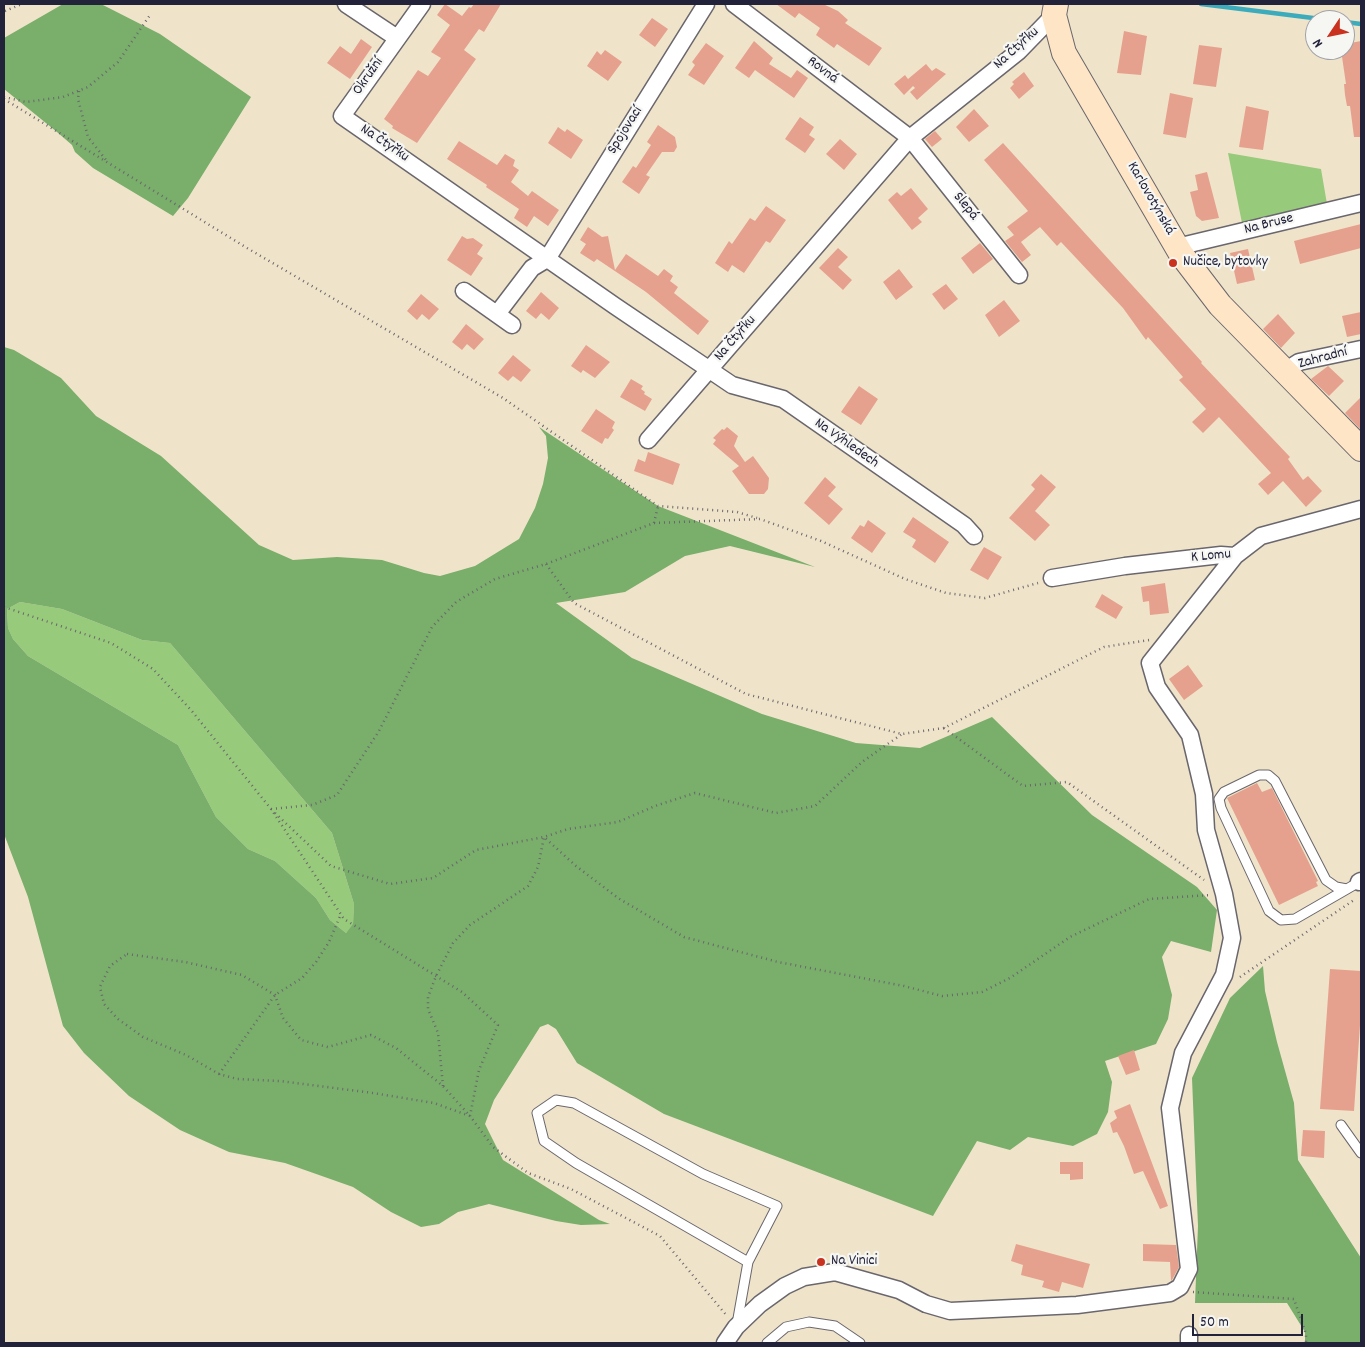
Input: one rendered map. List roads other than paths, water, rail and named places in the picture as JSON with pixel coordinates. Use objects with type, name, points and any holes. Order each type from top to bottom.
[{"type":"main road","name":"Karlovotýnská","points":[[1050,8],[1064,52],[1177,247],[1220,305],[1361,449]]},
{"type":"street","points":[[346,4],[397,38]]},
{"type":"street","name":"Okružní","points":[[342,116],[422,4]]},
{"type":"street","name":"Spojovací","points":[[547,259],[706,4]]},
{"type":"street","name":"Rovná","points":[[734,4],[910,138]]},
{"type":"street","name":"Na Čtyřku","points":[[342,116],[547,259],[710,368],[910,138],[1019,50],[1050,8]]},
{"type":"street","name":"Slepá","points":[[910,138],[1019,275]]},
{"type":"street","name":"Na Bruse","points":[[1177,247],[1361,203]]},
{"type":"street","points":[[497,314],[532,268],[547,259]]},
{"type":"street","points":[[464,291],[512,325]]},
{"type":"street","name":"Zahradní","points":[[1285,371],[1299,362],[1361,349]]},
{"type":"street","points":[[648,440],[698,385],[710,368]]},
{"type":"street","name":"Na Výhledech","points":[[710,368],[732,385],[783,399],[964,525],[974,536]]},
{"type":"street","name":"K Lomu","points":[[1052,578],[1211,556],[1235,556],[1261,536],[1361,509]]},
{"type":"street","points":[[724,1343],[736,1327],[760,1304],[785,1286],[804,1277],[835,1272],[899,1290],[926,1304],[950,1312],[1076,1305],[1170,1293],[1180,1287],[1189,1269],[1170,1108],[1183,1053],[1224,975],[1232,938],[1224,894],[1206,830],[1204,794],[1190,735],[1157,687],[1150,662],[1235,556]]},
{"type":"lane","points":[[1268,775],[1276,781],[1326,880],[1336,886],[1357,887],[1295,919],[1282,920],[1269,912],[1221,808],[1219,799],[1224,792],[1259,776],[1268,775]]},
{"type":"lane","points":[[736,1327],[748,1262],[777,1206],[703,1174],[574,1103],[556,1100],[537,1113],[544,1141],[748,1262]]},
{"type":"lane","points":[[1341,1125],[1361,1153]]},
{"type":"lane","points":[[768,1343],[786,1327],[810,1322],[835,1326],[860,1343]]},
{"type":"waterway","points":[[1201,4],[1305,17]]},
{"type":"waterway","points":[[1355,23],[1361,24]]},
{"type":"place","name":"Nučice, bytovky","points":[[1173,263]]},
{"type":"place","name":"Na Vinici","points":[[821,1262]]}]
